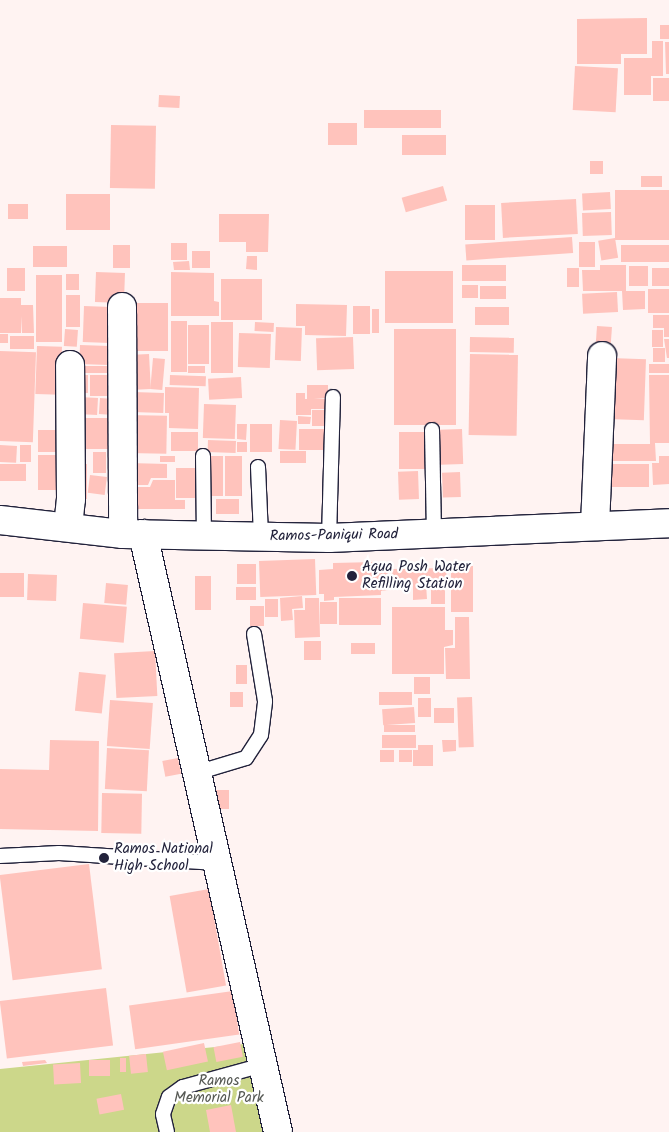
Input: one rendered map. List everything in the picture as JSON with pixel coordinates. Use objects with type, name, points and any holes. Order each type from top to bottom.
[{"type":"street","points":[[122,307],[133,534],[196,773],[278,1132]]},
{"type":"street","points":[[594,526],[602,356]]},
{"type":"street","points":[[68,527],[70,499],[70,365]]},
{"type":"street","name":"Ramos-Paniqui Road","points":[[0,520],[133,534],[330,538],[669,523]]},
{"type":"lane","points":[[330,538],[333,397]]},
{"type":"lane","points":[[432,430],[434,534]]},
{"type":"lane","points":[[203,456],[204,536]]},
{"type":"lane","points":[[258,467],[261,537]]},
{"type":"lane","points":[[196,773],[246,758],[261,735],[265,701],[254,634]]},
{"type":"lane","points":[[0,856],[59,853],[217,863]]},
{"type":"lane","points":[[167,1132],[163,1114],[169,1097],[183,1087],[263,1065]]},
{"type":"green space","name":"Ramos Memorial Park","points":[[254,1043],[272,1132],[0,1132],[0,1069]]},
{"type":"building","points":[[647,18],[647,54],[621,54],[621,64],[577,64],[577,19]]},
{"type":"building","points":[[660,25],[669,25],[669,39],[660,39]]},
{"type":"building","points":[[652,41],[663,41],[663,76],[651,76],[651,95],[624,95],[624,58],[652,58]]},
{"type":"building","points":[[665,42],[669,42],[669,74],[666,74]]},
{"type":"building","points":[[575,66],[618,68],[616,112],[573,110]]},
{"type":"building","points":[[653,78],[669,78],[669,101],[653,101]]},
{"type":"building","points":[[159,95],[180,96],[179,108],[158,107]]},
{"type":"building","points":[[364,110],[441,110],[441,128],[364,128]]},
{"type":"building","points":[[328,123],[357,123],[357,145],[328,145]]},
{"type":"building","points":[[111,125],[156,126],[155,189],[110,188]]},
{"type":"building","points":[[402,135],[446,135],[446,155],[402,155]]},
{"type":"building","points":[[590,161],[603,161],[603,174],[590,174]]},
{"type":"building","points":[[641,176],[662,176],[662,187],[641,187]]},
{"type":"building","points":[[443,186],[447,200],[406,212],[402,198]]},
{"type":"building","points":[[615,190],[669,190],[669,240],[615,240]]},
{"type":"building","points":[[610,192],[611,209],[583,210],[582,193]]},
{"type":"building","points":[[66,194],[110,194],[110,230],[66,230]]},
{"type":"building","points":[[576,199],[578,234],[503,238],[501,203]]},
{"type":"building","points":[[8,204],[28,204],[28,219],[8,219]]},
{"type":"building","points":[[465,205],[495,205],[495,240],[465,240]]},
{"type":"building","points":[[611,212],[612,235],[583,236],[582,213]]},
{"type":"building","points":[[219,214],[269,214],[268,252],[246,252],[246,242],[219,242]]},
{"type":"building","points":[[572,237],[573,253],[466,260],[465,244]]},
{"type":"building","points":[[615,238],[618,258],[601,260],[598,241]]},
{"type":"building","points":[[579,242],[595,242],[595,267],[579,267]]},
{"type":"building","points":[[171,243],[187,243],[187,260],[171,260]]},
{"type":"building","points":[[113,245],[130,245],[130,268],[113,268]]},
{"type":"building","points":[[621,245],[669,245],[669,262],[621,262]]},
{"type":"building","points":[[33,246],[67,246],[67,267],[33,267]]},
{"type":"building","points":[[192,251],[210,251],[210,268],[192,268]]},
{"type":"building","points":[[247,256],[257,256],[257,270],[246,269]]},
{"type":"building","points":[[189,261],[190,270],[174,270],[173,262]]},
{"type":"building","points":[[462,265],[506,265],[506,281],[462,281]]},
{"type":"building","points":[[600,265],[626,265],[626,291],[645,291],[645,309],[623,310],[622,291],[583,291],[582,270],[600,270]]},
{"type":"building","points":[[629,266],[648,266],[648,286],[629,286]]},
{"type":"building","points":[[7,268],[25,268],[25,291],[7,291]]},
{"type":"building","points":[[567,268],[579,268],[579,287],[567,287]]},
{"type":"building","points":[[652,268],[669,268],[669,286],[652,286]]},
{"type":"building","points":[[385,271],[453,271],[453,323],[385,323]]},
{"type":"building","points":[[96,272],[125,273],[124,303],[95,302]]},
{"type":"building","points":[[171,272],[214,273],[214,301],[219,302],[219,316],[171,316]]},
{"type":"building","points":[[66,274],[79,274],[79,290],[66,290]]},
{"type":"building","points":[[36,275],[62,275],[62,342],[36,342]]},
{"type":"building","points":[[221,279],[262,279],[262,320],[221,320]]},
{"type":"building","points":[[462,285],[478,285],[478,298],[462,298]]},
{"type":"building","points":[[480,286],[506,286],[506,299],[480,299]]},
{"type":"building","points":[[648,289],[669,289],[669,313],[648,313]]},
{"type":"building","points":[[617,292],[618,312],[583,314],[582,294]]},
{"type":"building","points":[[66,295],[80,295],[80,327],[66,327]]},
{"type":"building","points":[[0,298],[21,298],[21,305],[33,305],[34,333],[22,333],[22,316],[21,333],[0,333]]},
{"type":"building","points":[[126,303],[168,303],[168,351],[126,351]]},
{"type":"building","points":[[296,304],[347,305],[346,336],[305,335],[305,326],[296,326]]},
{"type":"building","points":[[84,306],[118,307],[117,343],[83,342]]},
{"type":"building","points":[[353,306],[370,306],[370,334],[353,334]]},
{"type":"building","points":[[475,307],[509,307],[509,325],[475,325]]},
{"type":"building","points":[[372,309],[379,309],[379,333],[372,333]]},
{"type":"building","points":[[653,315],[669,315],[669,337],[664,337],[664,328],[653,328]]},
{"type":"building","points":[[171,321],[187,321],[187,372],[171,372]]},
{"type":"building","points":[[211,322],[233,322],[233,373],[211,373]]},
{"type":"building","points":[[255,322],[274,323],[274,332],[255,331]]},
{"type":"building","points":[[188,325],[209,325],[209,364],[188,364]]},
{"type":"building","points":[[597,326],[612,327],[611,344],[596,343]]},
{"type":"building","points":[[276,327],[302,328],[301,361],[275,360]]},
{"type":"building","points":[[65,329],[78,330],[77,347],[64,346]]},
{"type":"building","points":[[394,329],[456,329],[456,425],[394,425]]},
{"type":"building","points":[[652,330],[663,330],[663,347],[652,347]]},
{"type":"building","points":[[239,333],[271,334],[270,368],[238,367]]},
{"type":"building","points":[[0,334],[8,334],[8,343],[0,343]]},
{"type":"building","points":[[10,336],[34,336],[34,349],[10,349]]},
{"type":"building","points":[[353,337],[354,369],[317,370],[316,338]]},
{"type":"building","points":[[470,337],[514,338],[514,353],[470,352]]},
{"type":"building","points":[[664,339],[669,339],[669,358],[667,358]]},
{"type":"building","points":[[80,345],[109,346],[108,365],[79,364]]},
{"type":"building","points":[[37,346],[62,347],[60,395],[35,394]]},
{"type":"building","points":[[653,348],[665,348],[665,362],[653,362]]},
{"type":"building","points":[[0,351],[36,352],[33,442],[0,441]]},
{"type":"building","points":[[149,354],[151,389],[130,390],[128,355]]},
{"type":"building","points":[[470,354],[518,355],[517,436],[469,435]]},
{"type":"building","points":[[153,358],[165,359],[162,390],[150,389]]},
{"type":"building","points":[[610,358],[646,359],[644,420],[608,419]]},
{"type":"building","points":[[649,364],[669,364],[669,373],[649,373]]},
{"type":"building","points":[[81,366],[108,366],[108,373],[81,373]]},
{"type":"building","points":[[188,366],[205,366],[205,373],[188,373]]},
{"type":"building","points":[[77,375],[88,375],[88,393],[77,393]]},
{"type":"building","points":[[90,375],[112,375],[112,396],[90,396]]},
{"type":"building","points":[[170,375],[206,376],[206,386],[170,385]]},
{"type":"building","points":[[649,375],[669,375],[669,443],[655,443],[656,461],[607,461],[607,444],[650,444]]},
{"type":"building","points":[[241,377],[242,398],[209,400],[208,379]]},
{"type":"building","points":[[307,385],[328,385],[328,398],[314,399],[330,399],[330,409],[311,409],[311,415],[296,415],[296,393],[305,393],[305,399],[307,399]]},
{"type":"building","points":[[165,387],[199,388],[198,429],[169,428],[169,413],[165,413]]},
{"type":"building","points":[[133,392],[164,393],[163,413],[132,412]]},
{"type":"building","points":[[79,397],[98,398],[97,415],[78,414]]},
{"type":"building","points":[[100,398],[114,399],[113,415],[99,414]]},
{"type":"building","points":[[204,404],[236,405],[235,439],[203,438]]},
{"type":"building","points":[[312,410],[329,410],[329,426],[312,426]]},
{"type":"building","points":[[128,415],[167,416],[166,454],[127,453]]},
{"type":"building","points":[[298,416],[311,417],[310,424],[298,424]]},
{"type":"building","points":[[80,418],[114,418],[114,449],[80,449]]},
{"type":"building","points":[[280,420],[297,421],[295,450],[278,449]]},
{"type":"building","points":[[237,424],[247,424],[246,440],[237,439]]},
{"type":"building","points":[[250,424],[272,424],[272,452],[250,452]]},
{"type":"building","points":[[299,429],[328,429],[328,450],[299,450]]},
{"type":"building","points":[[462,429],[463,464],[440,465],[439,430]]},
{"type":"building","points":[[38,430],[65,430],[65,452],[38,452]]},
{"type":"building","points":[[171,432],[198,432],[198,451],[171,451]]},
{"type":"building","points":[[399,432],[425,432],[425,469],[399,469]]},
{"type":"building","points":[[208,440],[236,441],[236,453],[208,452]]},
{"type":"building","points":[[237,442],[247,442],[247,452],[237,452]]},
{"type":"building","points":[[0,445],[17,446],[16,463],[0,462]]},
{"type":"building","points":[[20,445],[31,445],[31,462],[20,462]]},
{"type":"building","points":[[280,451],[306,451],[306,463],[280,463]]},
{"type":"building","points":[[93,452],[106,452],[106,473],[93,473]]},
{"type":"building","points":[[38,455],[65,455],[65,490],[38,490]]},
{"type":"building","points":[[160,456],[175,456],[175,462],[160,462]]},
{"type":"building","points":[[207,456],[223,456],[223,496],[207,496]]},
{"type":"building","points":[[225,456],[242,456],[242,496],[225,496]]},
{"type":"building","points":[[659,456],[669,456],[669,484],[653,485],[652,463],[659,463]]},
{"type":"building","points":[[129,463],[167,464],[167,478],[151,478],[148,485],[129,485]]},
{"type":"building","points":[[0,464],[26,464],[26,481],[0,481]]},
{"type":"building","points":[[77,464],[87,464],[87,499],[77,499]]},
{"type":"building","points":[[610,464],[649,464],[649,487],[610,487]]},
{"type":"building","points":[[176,468],[195,468],[195,498],[176,498]]},
{"type":"building","points":[[418,471],[419,499],[399,500],[398,472]]},
{"type":"building","points":[[460,472],[461,497],[443,498],[442,473]]},
{"type":"building","points":[[90,475],[107,477],[105,495],[88,493]]},
{"type":"building","points":[[153,480],[175,480],[175,500],[185,500],[185,509],[130,509],[130,487],[150,487]]},
{"type":"building","points":[[216,499],[239,499],[239,514],[216,514]]},
{"type":"building","points":[[315,559],[316,595],[260,597],[259,561]]},
{"type":"building","points":[[376,562],[376,570],[388,570],[388,590],[381,591],[381,595],[334,597],[334,600],[324,601],[324,594],[319,594],[319,570],[333,569],[333,563]]},
{"type":"building","points":[[237,564],[256,564],[256,584],[237,584]]},
{"type":"building","points":[[451,566],[473,566],[473,612],[451,612]]},
{"type":"building","points":[[446,568],[447,584],[426,584],[427,599],[413,600],[413,584],[393,585],[392,569]]},
{"type":"building","points":[[0,573],[24,573],[24,597],[0,597]]},
{"type":"building","points":[[28,574],[57,575],[56,601],[27,600]]},
{"type":"building","points":[[195,576],[211,576],[211,610],[195,610]]},
{"type":"building","points":[[106,583],[128,585],[126,605],[104,603]]},
{"type":"building","points":[[431,586],[445,586],[445,604],[431,604]]},
{"type":"building","points":[[236,587],[256,587],[256,600],[236,600]]},
{"type":"building","points":[[302,596],[303,608],[292,609],[293,620],[281,621],[280,598]]},
{"type":"building","points":[[305,598],[319,598],[320,637],[295,638],[294,610],[305,610]]},
{"type":"building","points":[[339,598],[381,598],[381,625],[339,625]]},
{"type":"building","points":[[265,599],[278,599],[278,617],[265,617]]},
{"type":"building","points":[[320,602],[337,602],[337,624],[320,624]]},
{"type":"building","points":[[83,603],[127,607],[124,643],[80,639]]},
{"type":"building","points":[[250,606],[264,606],[264,626],[250,626]]},
{"type":"building","points":[[392,607],[445,607],[445,630],[453,630],[453,645],[444,647],[444,674],[392,674]]},
{"type":"building","points":[[455,617],[469,617],[470,679],[446,679],[445,648],[455,648]]},
{"type":"building","points":[[304,641],[321,641],[321,660],[304,660]]},
{"type":"building","points":[[351,643],[375,643],[375,654],[351,654]]},
{"type":"building","points":[[155,651],[157,696],[116,698],[114,653]]},
{"type":"building","points":[[236,665],[247,665],[247,684],[236,684]]},
{"type":"building","points":[[79,672],[106,675],[102,714],[75,711]]},
{"type":"building","points":[[414,677],[430,677],[430,694],[414,694]]},
{"type":"building","points":[[230,692],[243,692],[243,707],[230,707]]},
{"type":"building","points":[[379,692],[412,692],[412,705],[379,705]]},
{"type":"building","points":[[472,697],[474,747],[459,747],[457,698]]},
{"type":"building","points":[[418,698],[431,698],[431,717],[418,717]]},
{"type":"building","points":[[110,700],[153,703],[150,749],[107,746]]},
{"type":"building","points":[[414,707],[415,723],[383,725],[382,709]]},
{"type":"building","points":[[434,708],[454,708],[454,723],[434,723]]},
{"type":"building","points":[[384,725],[415,725],[415,732],[384,732]]},
{"type":"building","points":[[382,735],[416,735],[416,748],[382,748]]},
{"type":"building","points":[[50,740],[99,741],[98,831],[0,829],[0,769],[49,770]]},
{"type":"building","points":[[442,740],[456,740],[456,751],[443,752]]},
{"type":"building","points":[[418,745],[433,745],[433,766],[413,766],[413,750],[418,750]]},
{"type":"building","points":[[107,748],[149,750],[147,791],[105,789]]},
{"type":"building","points":[[380,750],[394,750],[394,762],[380,762]]},
{"type":"building","points":[[399,750],[412,750],[412,762],[399,762]]},
{"type":"building","points":[[178,758],[181,774],[165,777],[162,761]]},
{"type":"building","points":[[215,790],[229,790],[229,809],[215,809]]},
{"type":"building","points":[[102,793],[142,794],[141,834],[101,833]]},
{"type":"building","points":[[89,864],[102,969],[13,980],[0,875]]},
{"type":"building","points":[[209,889],[226,986],[187,992],[170,896]]},
{"type":"building","points":[[106,988],[113,1046],[7,1059],[0,1001]]},
{"type":"building","points":[[233,991],[239,1035],[135,1049],[129,1006]]},
{"type":"building","points":[[240,1042],[243,1057],[216,1062],[213,1047]]},
{"type":"building","points":[[204,1043],[208,1062],[167,1070],[163,1052]]},
{"type":"building","points":[[146,1054],[148,1072],[131,1074],[129,1056]]},
{"type":"building","points":[[120,1058],[126,1058],[126,1072],[120,1072]]},
{"type":"building","points":[[45,1060],[47,1063],[23,1066],[22,1062]]},
{"type":"building","points":[[89,1060],[110,1060],[110,1076],[89,1076]]},
{"type":"building","points":[[80,1063],[81,1083],[54,1084],[53,1064]]},
{"type":"building","points":[[121,1094],[124,1110],[100,1114],[96,1099]]},
{"type":"building","points":[[231,1105],[236,1132],[210,1132],[206,1110]]},
{"type":"place","name":"Aqua Posh Water Refilling Station","points":[[352,576]]},
{"type":"place","name":"Ramos National High School","points":[[104,858]]}]
